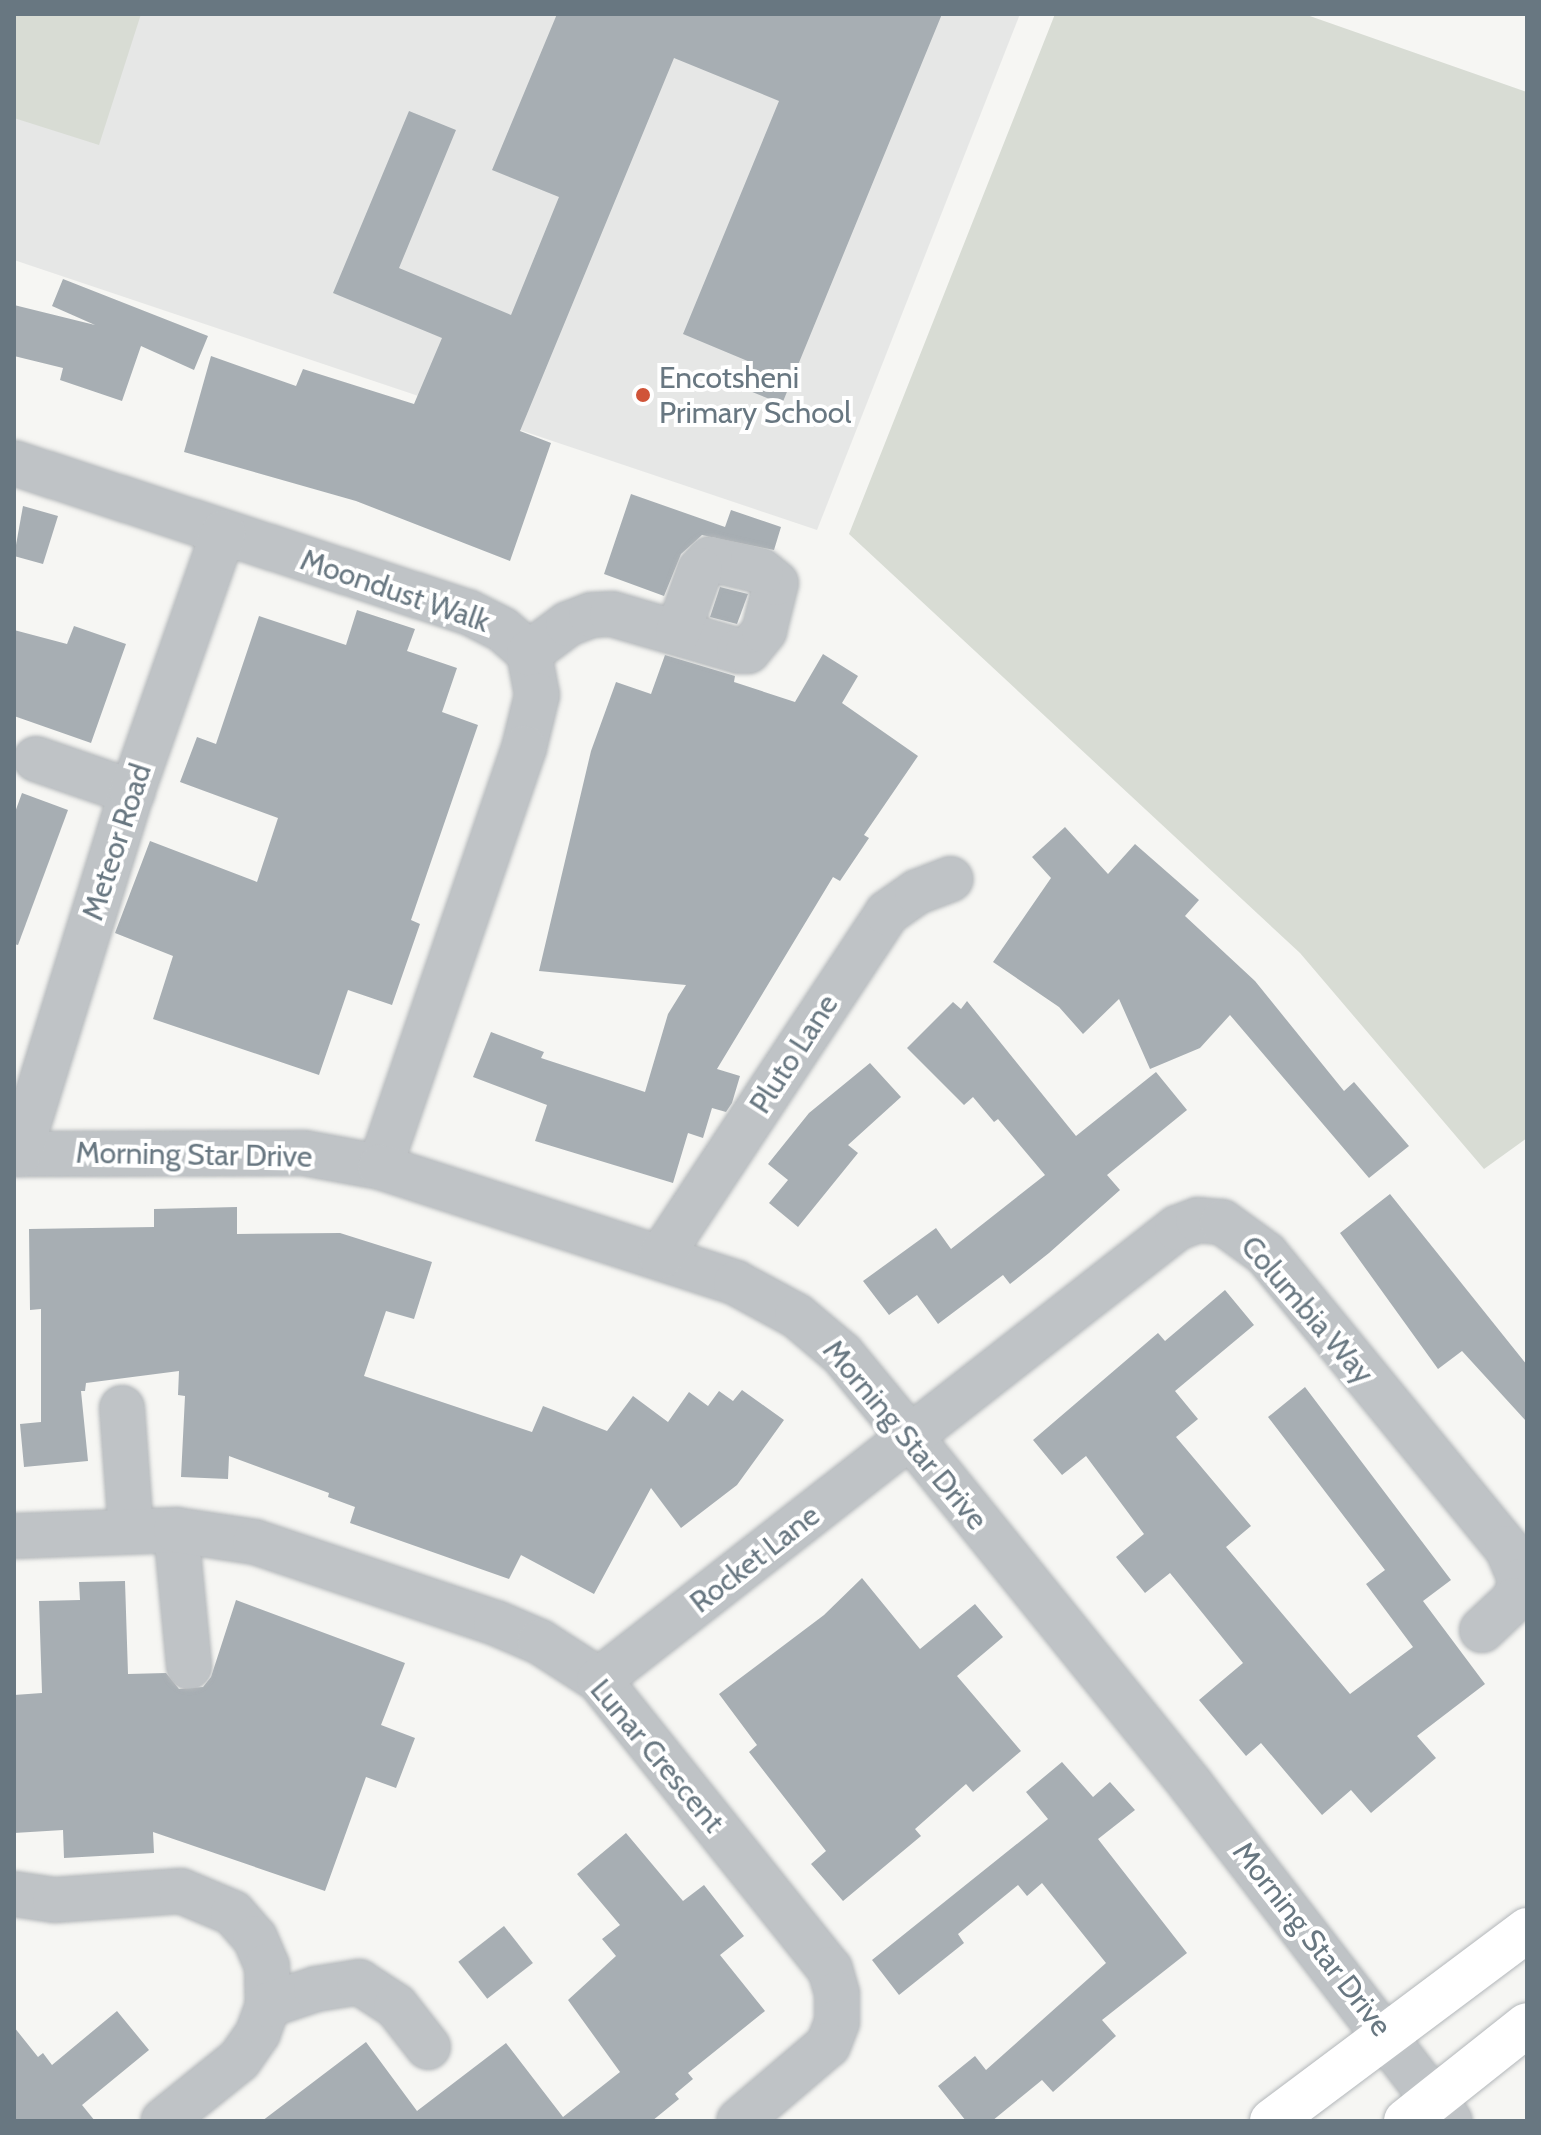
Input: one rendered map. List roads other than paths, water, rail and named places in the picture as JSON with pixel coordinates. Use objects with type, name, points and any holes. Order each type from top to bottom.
[{"type":"main road","points":[[1272,2121],[1527,1930]]},
{"type":"main road","points":[[1429,2114],[1527,2025]]},
{"type":"street","name":"Moondust Walk","points":[[14,463],[468,612],[503,630],[529,653]]},
{"type":"street","name":"Meteor Road","points":[[17,1154],[132,792],[223,533]]},
{"type":"street","points":[[380,1167],[524,748],[537,695],[529,653],[568,624],[591,615],[612,614],[678,632]]},
{"type":"street","points":[[36,759],[132,792]]},
{"type":"street","name":"Pluto Lane","points":[[661,1256],[887,913],[917,892],[951,879]]},
{"type":"street","name":"Morning Star Drive","points":[[17,1154],[304,1153],[380,1167],[661,1256],[736,1283],[797,1316],[842,1354],[912,1439],[1388,2035],[1429,2114]]},
{"type":"street","name":"Columbia Way","points":[[912,1439],[1177,1228],[1198,1220],[1222,1222],[1266,1254],[1507,1548],[1521,1581],[1514,1600],[1482,1630]]},
{"type":"street","points":[[122,1408],[131,1530]]},
{"type":"street","name":"Rocket Lane","points":[[599,1680],[912,1439]]},
{"type":"street","points":[[176,1530],[189,1666]]},
{"type":"street","name":"Lunar Crescent","points":[[14,1536],[176,1530],[255,1542],[496,1623],[540,1642],[599,1680],[830,1969],[837,1994],[837,2022],[828,2045],[739,2121]]},
{"type":"street","points":[[14,1894],[55,1900],[181,1891],[210,1899],[233,1913],[255,1938],[267,1966],[268,2005],[239,2060],[163,2121]]},
{"type":"street","points":[[268,2005],[316,1989],[359,1982],[396,2006],[428,2047]]},
{"type":"place","name":"Encotsheni Primary School","points":[[643,395]]}]
